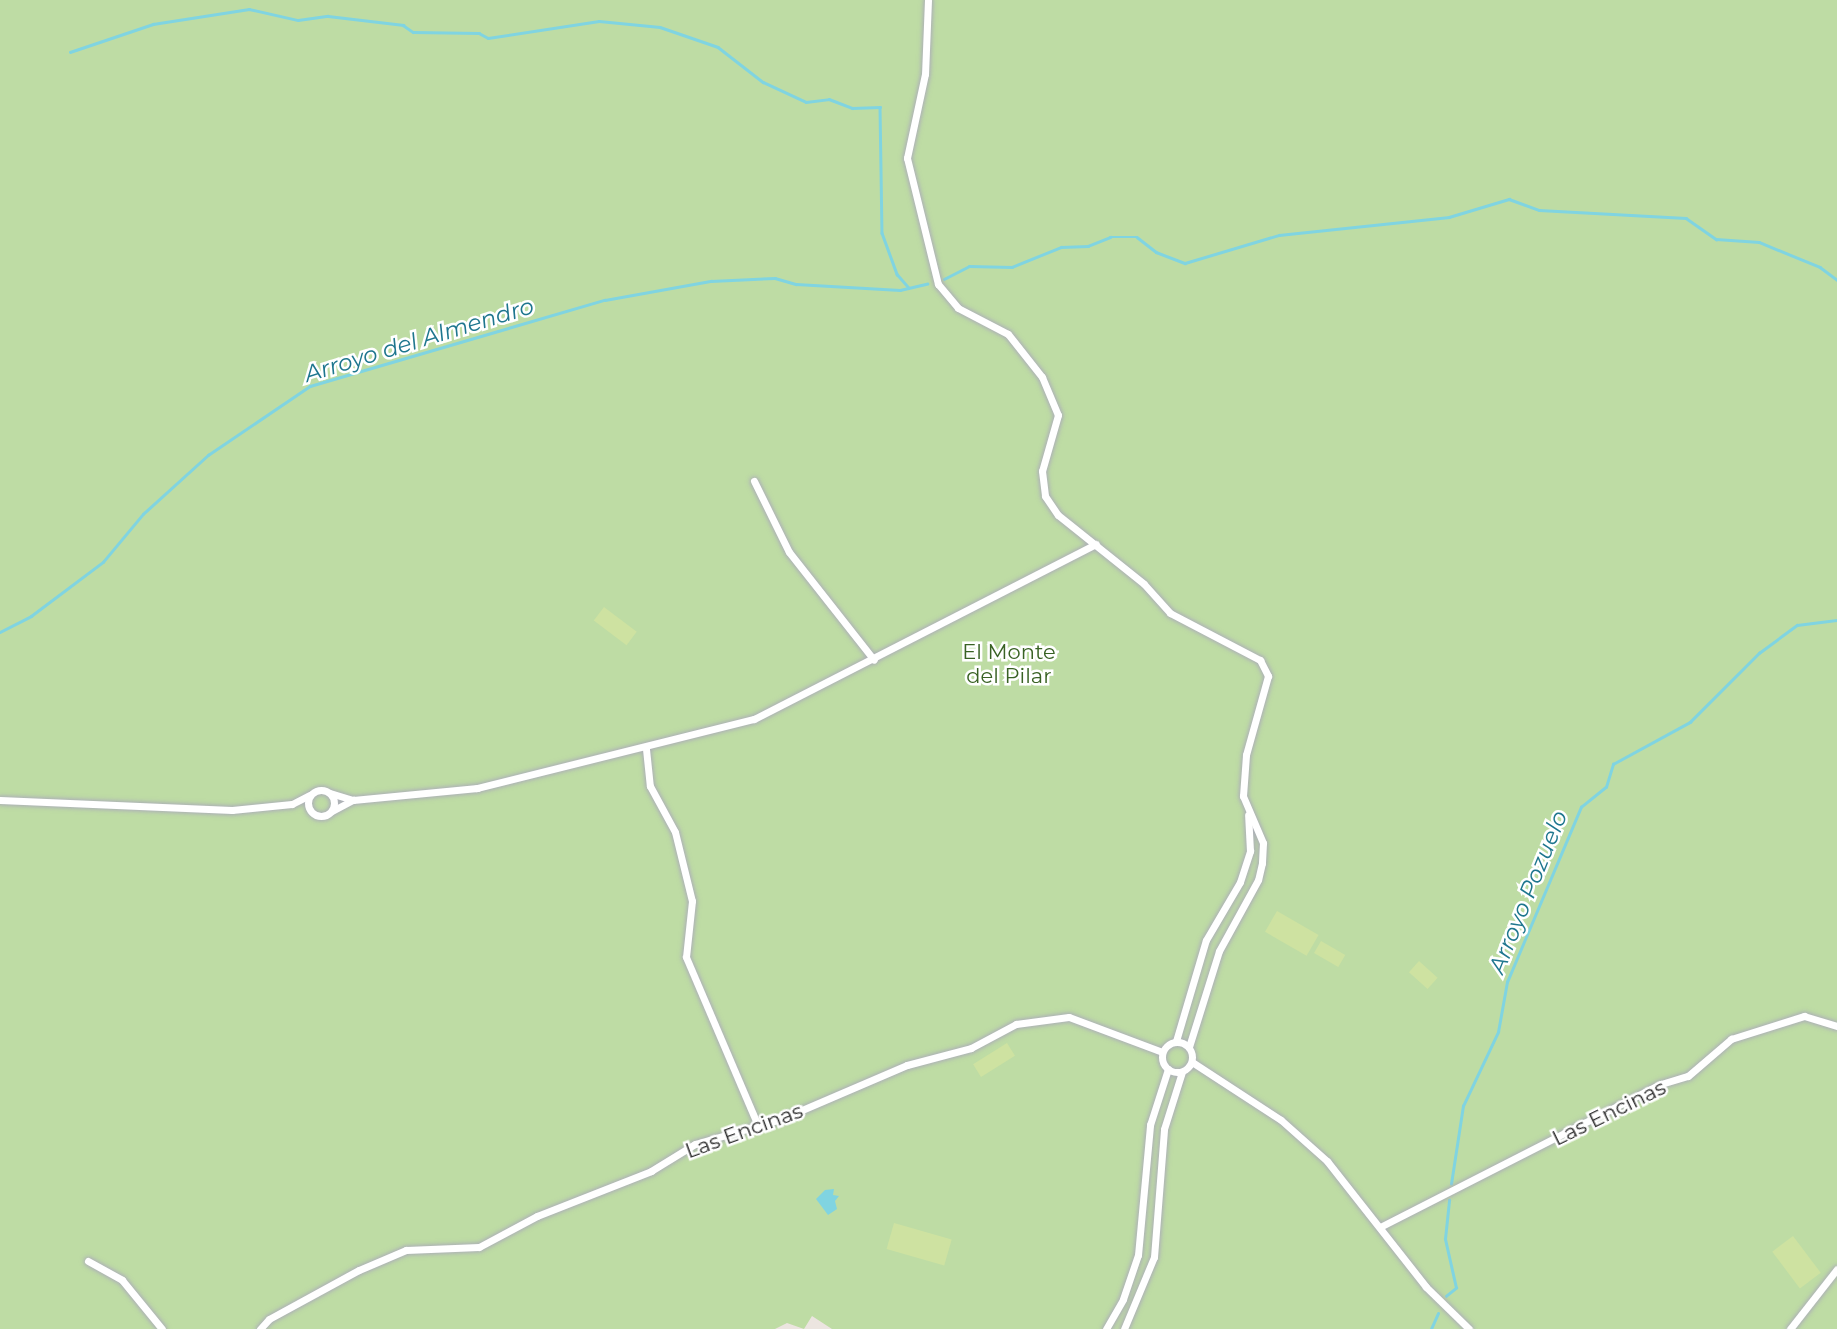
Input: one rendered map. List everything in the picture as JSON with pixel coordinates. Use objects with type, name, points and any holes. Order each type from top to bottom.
[{"type":"street","points":[[928,0],[925,74],[907,158],[938,284],[958,309],[1008,334],[1042,377],[1058,415],[1042,471],[1045,496],[1058,515],[1144,584],[1170,613],[1260,660],[1268,676],[1246,755],[1243,796],[1264,843],[1262,863],[1258,880],[1219,951],[1189,1046],[1192,1062],[1299,1136],[1327,1161],[1426,1287],[1469,1329]]},
{"type":"street","points":[[754,481],[789,552],[874,660]]},
{"type":"street","points":[[0,800],[232,810],[292,804],[318,790],[353,800],[477,788],[646,749],[754,719],[874,660],[1096,544]]},
{"type":"street","points":[[646,749],[650,786],[676,832],[692,901],[686,957],[758,1126]]},
{"type":"street","points":[[330,793],[335,802],[331,812]]},
{"type":"street","points":[[310,795],[313,813]]},
{"type":"street","points":[[292,804],[322,816],[353,800]]},
{"type":"street","points":[[1106,1329],[1123,1300],[1138,1255],[1150,1125],[1168,1069],[1162,1052],[1176,1041],[1206,940],[1240,882],[1250,850],[1248,811]]},
{"type":"street","name":"Las Encinas","points":[[1380,1227],[1661,1084],[1688,1076],[1731,1040],[1804,1016],[1837,1026]]},
{"type":"street","name":"Las Encinas","points":[[260,1329],[269,1319],[359,1270],[406,1250],[479,1247],[537,1216],[651,1171],[695,1144],[758,1126],[907,1065],[971,1048],[1016,1024],[1069,1017],[1162,1052]]},
{"type":"street","points":[[1176,1041],[1189,1046]]},
{"type":"street","points":[[1124,1329],[1154,1257],[1164,1129],[1182,1072],[1192,1062]]},
{"type":"street","points":[[1168,1069],[1182,1072]]},
{"type":"street","points":[[88,1261],[122,1280],[162,1329]]},
{"type":"street","points":[[1790,1329],[1837,1269]]},
{"type":"green space","name":"El Monte del Pilar","points":[[0,0],[1837,0],[1837,1329],[832,1329],[812,1316],[804,1329],[787,1323],[775,1329],[0,1329]]},
{"type":"green space","points":[[604,607],[637,632],[627,645],[594,621]]},
{"type":"green space","points":[[1277,911],[1319,935],[1307,956],[1265,932]]},
{"type":"green space","points":[[1321,941],[1345,955],[1338,967],[1314,953]]},
{"type":"green space","points":[[1419,961],[1438,978],[1428,989],[1409,972]]},
{"type":"green space","points":[[1007,1043],[1015,1056],[981,1077],[973,1064]]},
{"type":"green space","points":[[894,1223],[952,1240],[944,1265],[887,1249]]},
{"type":"green space","points":[[1793,1236],[1821,1273],[1800,1288],[1772,1252]]},
{"type":"water","points":[[834,1189],[833,1195],[839,1196],[835,1201],[837,1209],[828,1215],[816,1199],[825,1190]]},
{"type":"waterway","points":[[70,52],[153,24],[249,9],[298,20],[328,16],[403,25],[413,32],[479,33],[488,38],[599,21],[660,27],[718,47],[763,82],[806,102],[829,99],[852,108],[880,107],[882,233],[897,274],[909,288]]},
{"type":"waterway","name":"Arroyo del Almendro","points":[[944,279],[969,266],[1012,267],[1061,247],[1088,246],[1110,237],[1137,237],[1156,252],[1185,263],[1279,235],[1449,217],[1509,199],[1539,210],[1686,218],[1716,239],[1759,242],[1820,267],[1837,280]]},
{"type":"waterway","name":"Arroyo del Almendro","points":[[0,632],[31,616],[103,562],[143,514],[208,455],[310,386],[605,300],[711,281],[775,278],[796,284],[900,290],[927,284]]},
{"type":"waterway","name":"Arroyo Pozuelo","points":[[1451,1184],[1463,1106],[1498,1032],[1507,982],[1581,807],[1606,787],[1613,764],[1690,722],[1759,653],[1797,625],[1837,620]]},
{"type":"waterway","name":"Arroyo Pozuelo","points":[[1446,1296],[1456,1288],[1445,1239],[1449,1200]]},
{"type":"waterway","name":"Arroyo Pozuelo","points":[[1431,1329],[1438,1313]]}]
